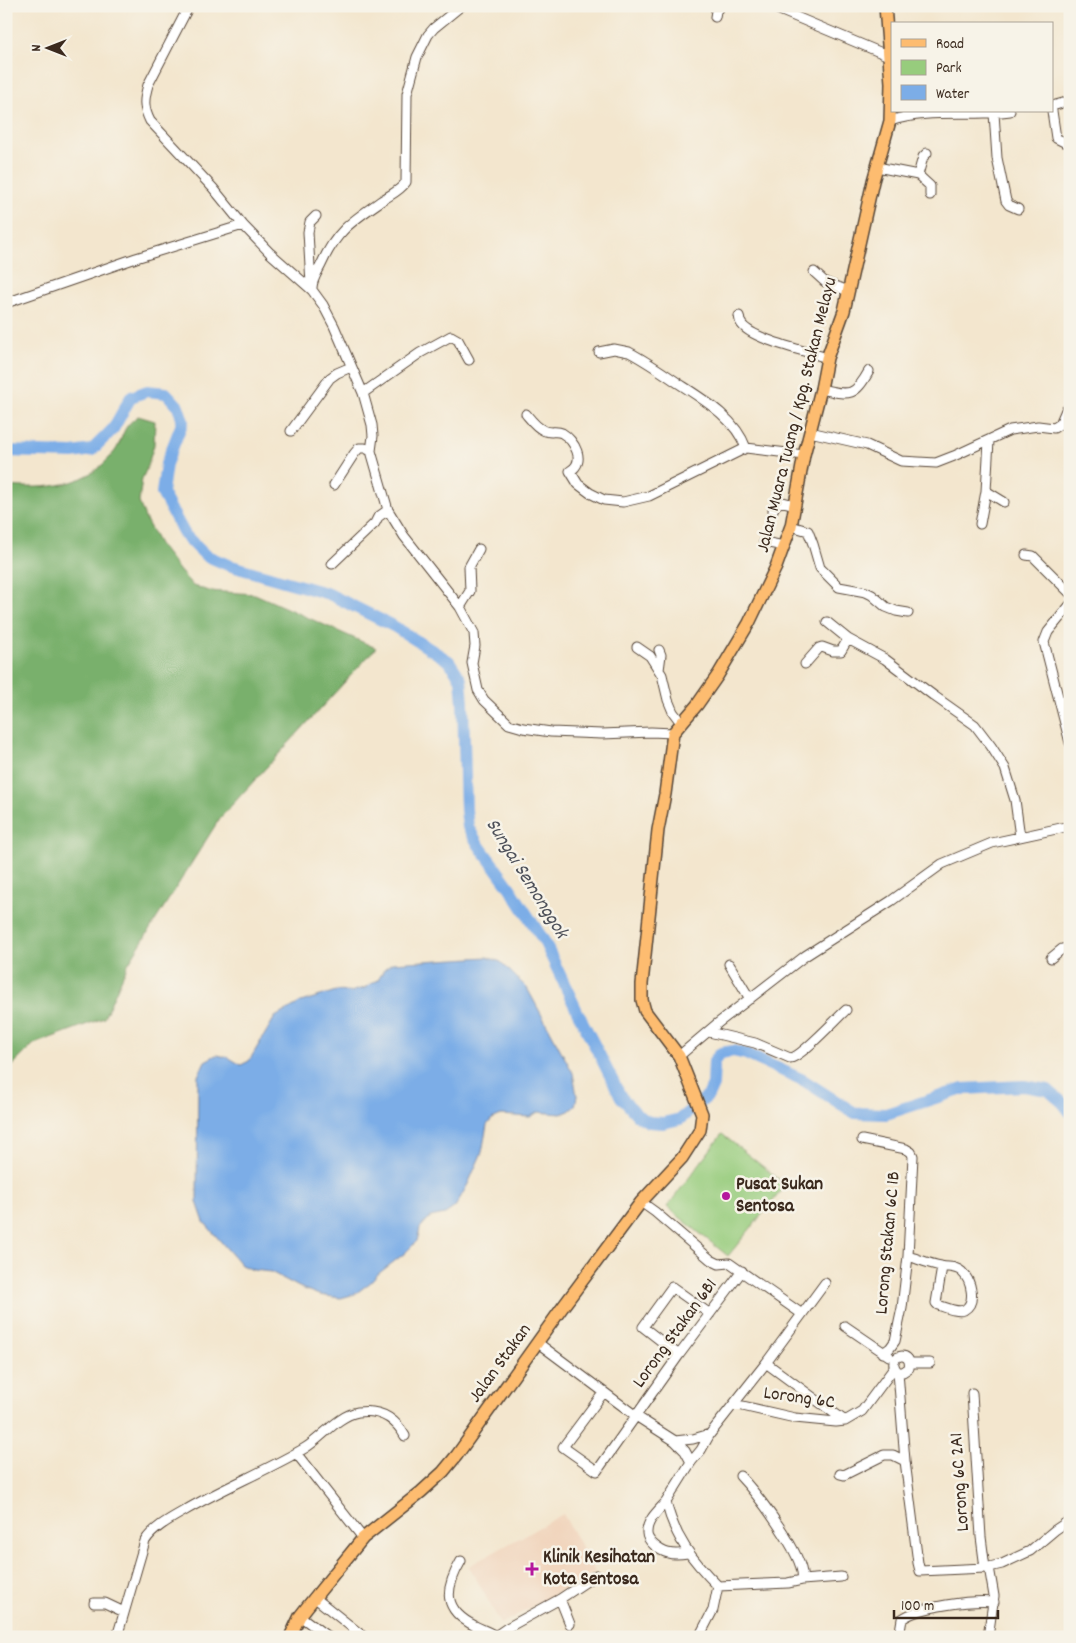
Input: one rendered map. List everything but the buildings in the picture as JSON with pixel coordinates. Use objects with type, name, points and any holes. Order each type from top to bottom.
[{"type":"main road","name":"Jalan Muara Tuang / Kpg. Stakan Melayu","points":[[673,733],[697,705],[718,675],[749,623],[776,567],[791,526],[804,455],[827,358],[844,312],[877,167],[890,121],[891,83],[885,6]]},
{"type":"main road","points":[[673,733],[658,830],[642,1000],[645,1011],[679,1056]]},
{"type":"main road","name":"Jalan Stakan","points":[[290,1637],[300,1616],[314,1597],[363,1538],[421,1492],[443,1472],[457,1455],[562,1308],[641,1202],[682,1158],[700,1130],[702,1114],[679,1056]]},
{"type":"street","points":[[189,6],[148,85],[144,98],[145,110],[150,120],[213,188],[243,225],[270,253],[312,287],[323,305],[364,393],[372,425],[371,451],[388,510],[404,536],[460,607],[474,633],[475,646],[472,663],[478,690],[484,700],[510,724],[523,728],[551,732],[602,734],[673,733]]},
{"type":"street","points":[[312,287],[334,242],[343,230],[400,189],[406,182],[407,94],[417,57],[428,35],[434,28],[461,6]]},
{"type":"street","points":[[715,17],[716,11],[720,6]]},
{"type":"street","points":[[770,6],[889,56]]},
{"type":"street","points":[[1054,106],[1068,103]]},
{"type":"street","points":[[890,121],[928,113],[1002,112]]},
{"type":"street","points":[[1052,112],[1056,138],[1064,142],[1070,140]]},
{"type":"street","points":[[994,113],[997,158],[1006,201],[1009,205],[1018,209]]},
{"type":"street","points":[[918,176],[923,157],[927,153]]},
{"type":"street","points":[[877,167],[918,176],[930,186],[930,195]]},
{"type":"street","points":[[312,287],[308,232],[310,222],[316,216]]},
{"type":"street","points":[[6,303],[136,258],[243,225]]},
{"type":"street","points":[[814,272],[825,282],[848,291]]},
{"type":"street","points":[[739,316],[741,324],[768,340],[827,358]]},
{"type":"street","points":[[364,393],[420,353],[452,336],[458,340],[469,360]]},
{"type":"street","points":[[599,352],[614,349],[629,352],[706,401],[736,428],[746,448]]},
{"type":"street","points":[[292,431],[330,378],[351,367]]},
{"type":"street","points":[[821,388],[844,394],[851,393],[858,388],[869,371]]},
{"type":"street","points":[[810,432],[867,445],[901,461],[936,463],[1010,430],[1038,426],[1054,428],[1060,424],[1066,410]]},
{"type":"street","points":[[526,414],[541,429],[547,432],[557,432],[569,440],[578,453],[579,461],[575,468],[570,471],[573,477],[578,484],[590,493],[604,500],[623,502],[649,496],[746,448],[804,455]]},
{"type":"street","points":[[980,524],[986,491],[989,441]]},
{"type":"street","points":[[334,485],[359,448],[371,451]]},
{"type":"street","points":[[986,491],[1004,502]]},
{"type":"street","points":[[773,510],[779,502],[794,505]]},
{"type":"street","points":[[332,564],[376,523],[378,517],[388,510]]},
{"type":"street","points":[[791,526],[808,531],[820,568],[839,587],[866,592],[886,607],[908,613]]},
{"type":"street","points":[[764,542],[784,546]]},
{"type":"street","points":[[460,607],[470,591],[469,567],[478,549]]},
{"type":"street","points":[[1026,555],[1034,556],[1070,593]]},
{"type":"street","points":[[1070,605],[1048,632],[1044,642],[1070,743]]},
{"type":"street","points":[[827,622],[848,638],[885,659],[976,725],[1005,768],[1015,800],[1020,837]]},
{"type":"street","points":[[805,664],[819,648],[841,651],[848,638]]},
{"type":"street","points":[[637,647],[650,656],[662,675],[668,700],[673,712],[682,724]]},
{"type":"street","points":[[659,650],[661,656],[659,670]]},
{"type":"street","points":[[679,1056],[718,1023],[805,956],[891,901],[942,864],[992,843],[1070,826]]},
{"type":"street","points":[[1051,958],[1062,949],[1070,948]]},
{"type":"street","points":[[729,964],[750,999]]},
{"type":"street","points":[[709,1032],[755,1043],[790,1058],[795,1058],[846,1010]]},
{"type":"street","name":"Lorong Stakan 6C 1B","points":[[862,1140],[906,1149],[913,1156],[908,1256],[902,1308],[895,1341],[883,1353]]},
{"type":"street","points":[[641,1202],[712,1260],[719,1264],[729,1263],[802,1314]]},
{"type":"street","points":[[908,1256],[942,1267],[954,1267],[962,1272],[969,1281],[972,1292],[970,1304],[965,1310],[959,1311],[936,1303],[942,1267]]},
{"type":"street","name":"Lorong Stakan 6B1","points":[[604,1392],[563,1448],[597,1471],[679,1355],[742,1271]]},
{"type":"street","points":[[688,1553],[669,1554],[655,1546],[648,1537],[647,1532],[652,1518],[666,1502],[690,1462],[701,1450],[710,1434],[766,1363],[824,1283]]},
{"type":"street","points":[[679,1355],[643,1328],[672,1287],[710,1314]]},
{"type":"street","points":[[845,1326],[883,1353],[896,1366],[907,1371],[910,1368],[910,1363],[908,1358],[899,1356],[896,1366],[918,1563],[922,1572],[1002,1564],[1030,1551],[1070,1520]]},
{"type":"street","points":[[538,1343],[636,1416],[675,1441],[685,1451],[690,1462]]},
{"type":"street","points":[[766,1363],[845,1421]]},
{"type":"street","points":[[910,1363],[930,1363]]},
{"type":"street","name":"Lorong 6C","points":[[734,1404],[794,1418],[836,1422],[845,1421],[862,1411],[896,1366]]},
{"type":"street","name":"Lorong 6C 2A1","points":[[972,1393],[980,1529],[987,1567],[993,1583],[994,1602],[988,1637]]},
{"type":"street","points":[[117,1637],[147,1536],[168,1520],[296,1453],[317,1440],[338,1422],[358,1412],[379,1413],[389,1417],[398,1424],[405,1436]]},
{"type":"street","points":[[675,1441],[693,1439],[710,1434]]},
{"type":"street","points":[[296,1453],[363,1538]]},
{"type":"street","points":[[840,1474],[844,1475],[884,1455],[893,1455],[906,1461]]},
{"type":"street","points":[[740,1476],[762,1501],[792,1548],[802,1568],[802,1580]]},
{"type":"street","points":[[666,1502],[672,1525],[688,1553],[718,1586],[788,1584],[802,1580],[840,1578]]},
{"type":"street","points":[[461,1562],[452,1576],[449,1599],[461,1618],[495,1636],[560,1599],[596,1575]]},
{"type":"street","points":[[699,1637],[714,1610],[718,1586]]},
{"type":"street","points":[[314,1597],[364,1637]]},
{"type":"street","points":[[560,1599],[570,1624]]},
{"type":"street","points":[[900,1637],[902,1619],[916,1612],[975,1602],[994,1602]]},
{"type":"street","points":[[94,1603],[105,1603],[124,1612]]},
{"type":"street","points":[[300,1616],[328,1637]]},
{"type":"shaded area","name":"Klinik Kesihatan Kota Sentosa","points":[[563,1514],[595,1572],[501,1624],[469,1566]]},
{"type":"green space","points":[[138,416],[155,421],[154,445],[142,479],[139,502],[159,544],[193,586],[209,591],[255,594],[376,648],[220,818],[128,964],[104,1018],[34,1044],[6,1072],[6,486],[52,486],[79,479],[104,463],[115,451],[127,427]]},
{"type":"green space","name":"Pusat Sukan Sentosa","points":[[722,1134],[786,1185],[728,1256],[667,1207]]},
{"type":"water","points":[[487,957],[501,962],[527,988],[573,1073],[577,1096],[575,1106],[561,1114],[538,1112],[530,1117],[501,1115],[492,1119],[487,1125],[482,1152],[468,1184],[455,1207],[445,1214],[430,1217],[420,1228],[417,1241],[355,1294],[341,1298],[319,1295],[271,1272],[253,1270],[241,1265],[204,1222],[197,1202],[198,1076],[205,1061],[216,1055],[228,1057],[241,1065],[249,1061],[275,1017],[301,1002],[336,991],[350,992],[365,988],[379,979],[384,969],[392,963]]},
{"type":"waterway","name":"Sungai Semonggok","points":[[6,451],[73,453],[92,450],[113,429],[131,397],[147,391],[166,393],[178,406],[183,421],[166,464],[162,493],[185,535],[205,555],[228,565],[329,594],[395,627],[449,661],[461,679],[468,827],[544,941],[621,1097],[637,1115],[649,1122],[663,1123],[680,1119],[708,1096],[713,1085],[714,1061],[721,1053],[733,1051],[746,1054],[803,1080],[855,1113],[886,1114],[963,1089],[1024,1086],[1048,1090],[1070,1112]]},
{"type":"place","name":"Pusat Sukan Sentosa","points":[[726,1196]]},
{"type":"place","name":"Klinik Kesihatan Kota Sentosa","points":[[532,1569]]}]
